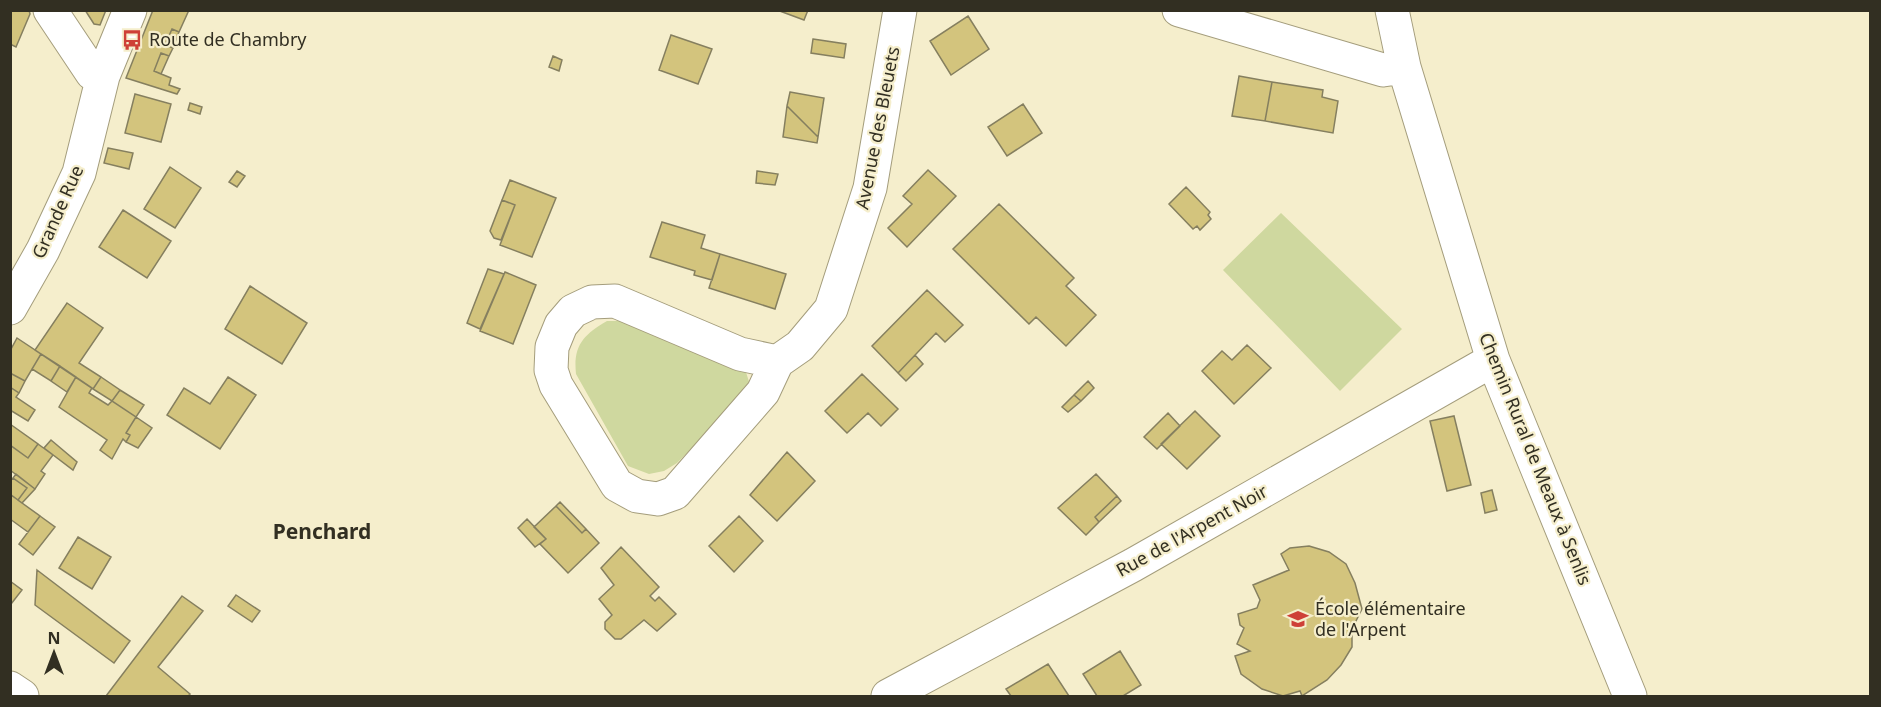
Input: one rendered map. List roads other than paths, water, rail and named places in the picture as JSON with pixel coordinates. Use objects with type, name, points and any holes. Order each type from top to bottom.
[{"type":"street","points":[[50,10],[92,73],[103,76]]},
{"type":"street","name":"Grande Rue","points":[[10,308],[43,250],[79,173],[103,76],[130,10]]},
{"type":"street","name":"Avenue des Bleuets","points":[[777,362],[740,354],[615,301],[592,302],[573,310],[561,325],[552,347],[551,370],[556,385],[617,485],[637,496],[658,499],[675,493],[763,392],[777,362],[800,346],[831,309],[870,188],[900,10]]},
{"type":"street","points":[[1179,10],[1383,70],[1404,67]]},
{"type":"street","name":"Chemin Rural de Meaux à Senlis","points":[[1392,10],[1404,67],[1493,360],[1630,696]]},
{"type":"street","name":"Rue de l'Arpent Noir","points":[[888,696],[1133,565],[1493,360]]},
{"type":"street","points":[[10,688],[22,696]]},
{"type":"place","name":"Route de Chambry","points":[[132,40]]},
{"type":"place","name":"École élémentaire de l'Arpent","points":[[1298,619]]},
{"type":"district","name":"Penchard","points":[[322,532]]}]
